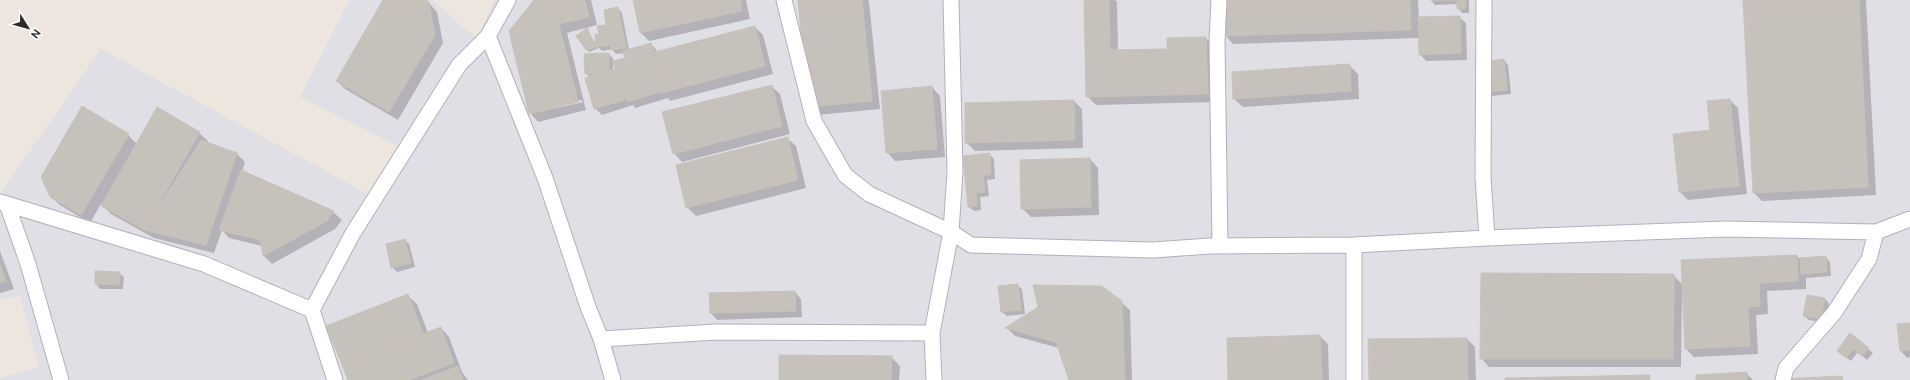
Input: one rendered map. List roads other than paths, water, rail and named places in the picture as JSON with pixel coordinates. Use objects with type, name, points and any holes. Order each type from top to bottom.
[{"type":"street","points":[[335,380],[312,310],[353,233],[459,65],[488,36],[508,0]]},
{"type":"street","points":[[784,0],[814,121],[845,175],[869,194],[951,232],[971,245],[1152,250],[1220,246],[1354,245],[1487,238],[1724,229],[1876,232],[1910,219]]},
{"type":"street","points":[[934,380],[932,334],[951,232],[955,171],[951,0]]},
{"type":"street","points":[[1219,0],[1217,41],[1220,246]]},
{"type":"street","points":[[1484,0],[1483,177],[1487,238]]},
{"type":"street","points":[[488,36],[545,178],[588,307],[602,339],[612,380]]},
{"type":"street","points":[[3,203],[204,264],[312,310]]},
{"type":"street","points":[[3,203],[28,264],[61,380]]},
{"type":"street","points":[[1783,380],[1786,368],[1834,313],[1869,259],[1876,232]]},
{"type":"street","points":[[1354,245],[1354,380]]},
{"type":"street","points":[[602,339],[716,332],[932,334]]}]
